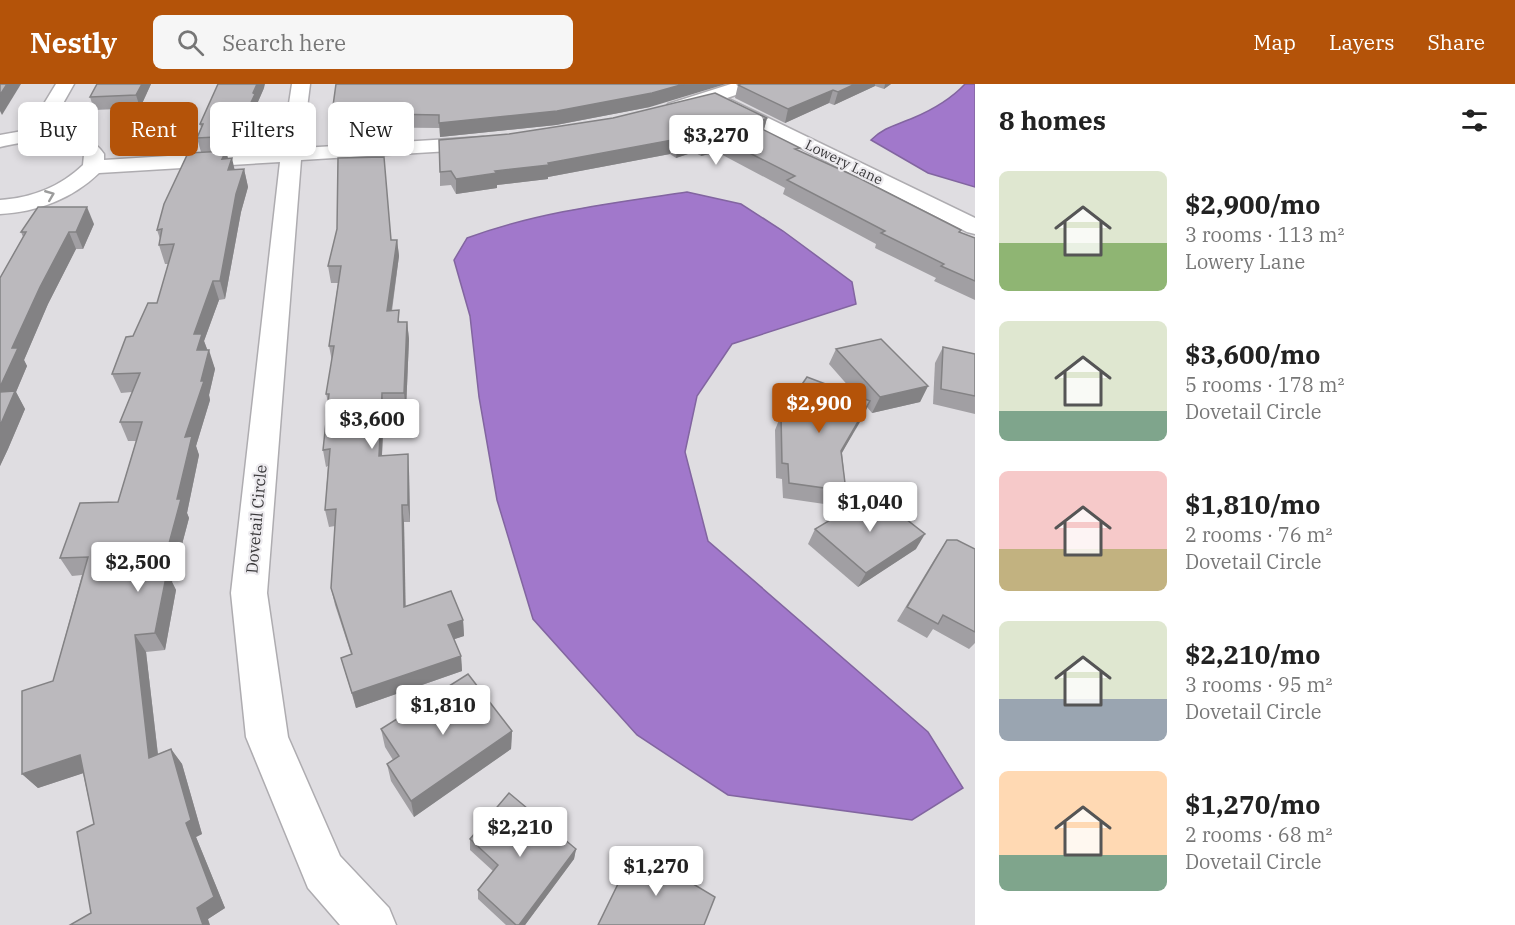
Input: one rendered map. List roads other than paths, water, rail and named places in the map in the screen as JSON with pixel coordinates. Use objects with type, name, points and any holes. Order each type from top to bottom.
[{"type":"street","points":[[54,102],[65,84]]},
{"type":"street","name":"Dovetail Circle","points":[[298,102],[301,84]]},
{"type":"street","points":[[661,111],[750,84]]},
{"type":"street","name":"Lowery Lane","points":[[713,97],[975,227]]},
{"type":"street","points":[[0,141],[18,138]]},
{"type":"street","points":[[316,154],[505,141]]},
{"type":"street","points":[[93,167],[94,156]]},
{"type":"street","points":[[2,210],[36,201],[71,187],[93,167],[291,156]]},
{"type":"street","name":"Dovetail Circle","points":[[291,156],[249,593],[267,737],[324,872],[372,925]]}]
